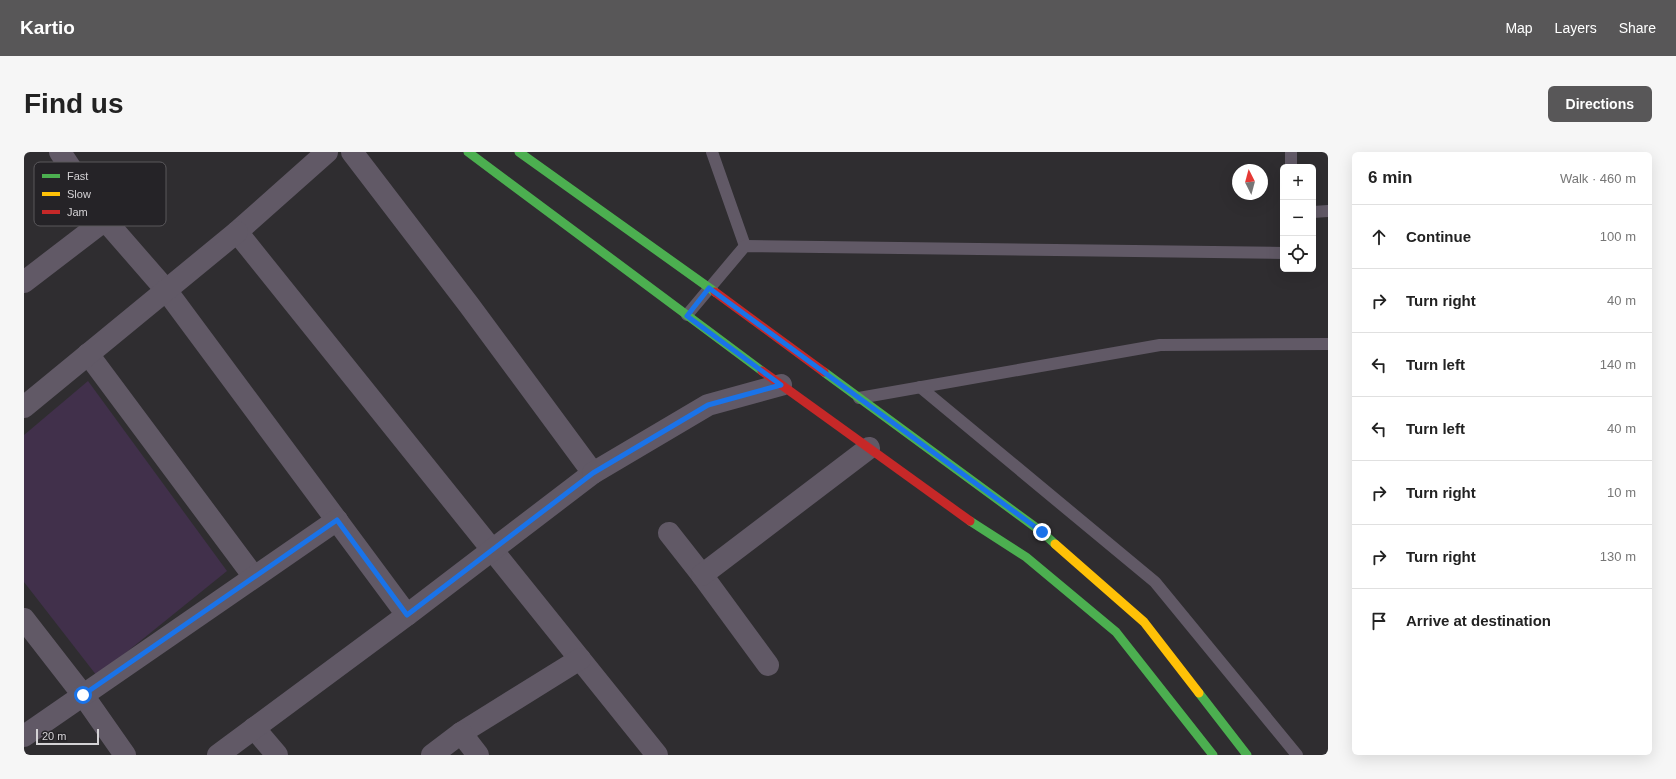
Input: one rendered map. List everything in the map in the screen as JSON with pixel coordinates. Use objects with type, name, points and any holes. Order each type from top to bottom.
[{"type":"street","points":[[60,152],[67,162]]},
{"type":"street","points":[[24,407],[237,232],[327,152]]},
{"type":"street","points":[[352,152],[469,305],[593,473]]},
{"type":"street","points":[[468,152],[781,385],[988,534],[1026,557],[1116,632],[1213,755]]},
{"type":"street","points":[[519,152],[709,288],[1042,532],[1144,622],[1247,755]]},
{"type":"street","points":[[24,282],[97,226]]},
{"type":"street","points":[[110,226],[166,290],[407,615]]},
{"type":"street","points":[[237,232],[657,755]]},
{"type":"street","points":[[88,354],[254,577]]},
{"type":"street","points":[[218,755],[407,615],[593,473],[708,405],[781,385]]},
{"type":"street","points":[[702,575],[869,448]]},
{"type":"street","points":[[24,736],[337,520]]},
{"type":"street","points":[[669,533],[768,665]]},
{"type":"street","points":[[24,619],[83,695],[125,755]]},
{"type":"street","points":[[432,755],[461,733],[580,659]]},
{"type":"street","points":[[254,728],[277,755]]},
{"type":"street","points":[[461,733],[478,755]]},
{"type":"lane","points":[[712,152],[745,246]]},
{"type":"lane","points":[[1291,152],[1291,164]]},
{"type":"lane","points":[[1316,212],[1328,211]]},
{"type":"lane","points":[[687,316],[745,246]]},
{"type":"lane","points":[[745,246],[1280,253]]},
{"type":"lane","points":[[859,398],[1160,344],[1328,344]]},
{"type":"lane","points":[[920,387],[1156,582],[1297,755]]},
{"type":"shaded area","points":[[88,381],[227,571],[97,676],[24,582],[24,435]]},
{"type":"traffic: fast","points":[[468,152],[762,371]]},
{"type":"traffic: fast","points":[[519,152],[715,292]]},
{"type":"traffic: fast","points":[[824,372],[1042,532],[1055,544]]},
{"type":"traffic: fast","points":[[970,521],[1026,557],[1116,632],[1213,755]]},
{"type":"traffic: fast","points":[[1199,693],[1247,755]]},
{"type":"traffic: slow","points":[[1055,544],[1144,622],[1199,693]]},
{"type":"traffic: jam","points":[[715,292],[824,372]]},
{"type":"traffic: jam","points":[[762,371],[970,521]]},
{"type":"route","points":[[83,695],[337,520],[407,615],[593,473],[708,405],[781,385],[687,316],[709,288],[1042,532]]}]
